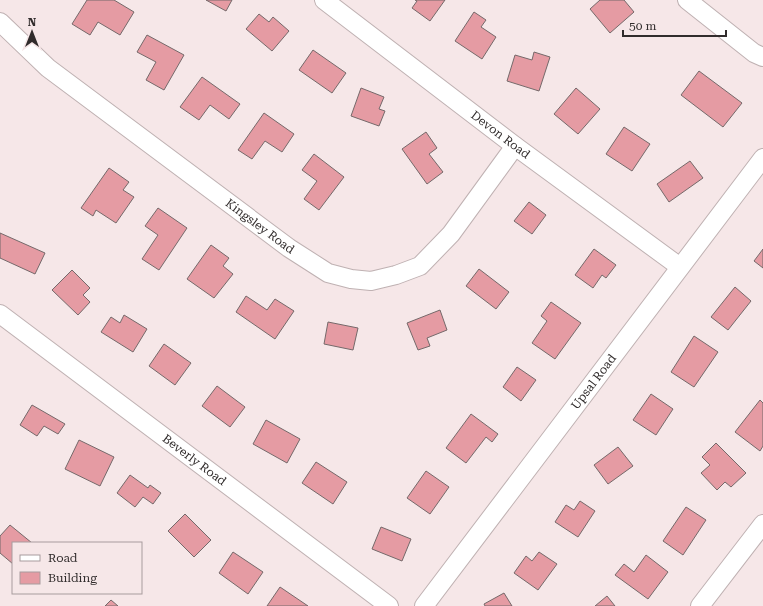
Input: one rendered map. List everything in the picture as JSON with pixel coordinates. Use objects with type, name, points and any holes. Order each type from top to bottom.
[{"type":"street","name":"Devon Road","points":[[324,0],[515,146],[680,267]]},
{"type":"street","points":[[687,0],[754,53],[763,57]]},
{"type":"street","name":"Kingsley Road","points":[[0,22],[48,68],[289,248],[328,273],[351,279],[371,281],[396,275],[420,266],[451,234],[515,146]]},
{"type":"street","name":"Upsal Road","points":[[424,606],[763,158]]},
{"type":"street","name":"Beverly Road","points":[[0,314],[389,606]]},
{"type":"street","points":[[700,606],[763,524]]},
{"type":"building","points":[[87,0],[114,0],[134,12],[120,35],[98,22],[90,35],[72,24]]},
{"type":"building","points":[[206,0],[232,0],[226,11]]},
{"type":"building","points":[[415,0],[445,0],[430,21],[412,8],[417,1]]},
{"type":"building","points":[[600,0],[624,0],[634,12],[610,33],[590,9]]},
{"type":"building","points":[[474,12],[486,20],[481,27],[496,37],[482,59],[455,41]]},
{"type":"building","points":[[259,14],[269,22],[273,17],[289,31],[272,51],[246,29]]},
{"type":"building","points":[[147,35],[184,55],[164,90],[146,80],[156,62],[137,52]]},
{"type":"building","points":[[313,50],[346,73],[332,93],[299,70]]},
{"type":"building","points":[[534,52],[550,57],[539,91],[507,81],[515,55],[532,60]]},
{"type":"building","points":[[699,71],[742,103],[723,127],[681,95]]},
{"type":"building","points":[[202,77],[240,104],[229,119],[210,105],[199,120],[180,107]]},
{"type":"building","points":[[361,88],[384,97],[379,109],[385,111],[379,126],[351,116]]},
{"type":"building","points":[[576,88],[600,109],[578,134],[554,114]]},
{"type":"building","points":[[264,113],[294,134],[282,152],[265,141],[252,159],[238,150]]},
{"type":"building","points":[[624,127],[650,144],[632,171],[606,154]]},
{"type":"building","points":[[426,132],[437,148],[429,154],[443,172],[427,184],[402,149]]},
{"type":"building","points":[[314,154],[344,177],[319,210],[304,199],[317,181],[302,170]]},
{"type":"building","points":[[690,161],[703,178],[669,202],[657,184]]},
{"type":"building","points":[[109,168],[129,182],[123,190],[134,197],[116,223],[96,210],[93,216],[81,208]]},
{"type":"building","points":[[529,202],[546,215],[532,234],[514,221]]},
{"type":"building","points":[[158,208],[187,228],[159,270],[142,259],[158,235],[145,226]]},
{"type":"building","points":[[0,233],[45,253],[35,274],[0,258]]},
{"type":"building","points":[[211,245],[229,258],[223,266],[233,274],[214,298],[187,279]]},
{"type":"building","points":[[594,249],[616,265],[606,278],[602,275],[593,288],[575,275]]},
{"type":"building","points":[[763,249],[763,268],[754,261]]},
{"type":"building","points":[[479,269],[509,292],[496,309],[466,286]]},
{"type":"building","points":[[72,270],[90,288],[83,295],[90,302],[78,315],[52,290]]},
{"type":"building","points":[[735,287],[751,301],[728,330],[711,317]]},
{"type":"building","points":[[246,296],[267,310],[275,299],[294,311],[275,339],[236,312]]},
{"type":"building","points":[[551,302],[581,323],[555,359],[532,343],[547,321],[541,316]]},
{"type":"building","points":[[440,310],[447,330],[427,338],[430,346],[418,350],[407,323]]},
{"type":"building","points":[[124,315],[147,329],[133,352],[101,332],[111,317],[120,323]]},
{"type":"building","points":[[328,322],[358,328],[353,350],[324,344]]},
{"type":"building","points":[[694,336],[718,352],[694,387],[671,372]]},
{"type":"building","points":[[164,344],[191,363],[175,385],[149,366]]},
{"type":"building","points":[[517,367],[536,380],[521,401],[503,387]]},
{"type":"building","points":[[217,386],[245,407],[230,427],[202,406]]},
{"type":"building","points":[[651,394],[673,409],[656,435],[633,420]]},
{"type":"building","points":[[760,400],[763,403],[763,446],[760,451],[735,432]]},
{"type":"building","points":[[32,405],[65,424],[58,434],[44,426],[37,436],[20,425]]},
{"type":"building","points":[[471,414],[498,434],[492,442],[486,437],[466,463],[446,448]]},
{"type":"building","points":[[266,420],[300,439],[287,463],[253,444]]},
{"type":"building","points":[[79,440],[114,457],[100,486],[65,469]]},
{"type":"building","points":[[716,443],[746,473],[731,487],[725,482],[717,490],[701,473],[710,465],[702,457]]},
{"type":"building","points":[[618,447],[633,466],[608,484],[594,465]]},
{"type":"building","points":[[316,462],[347,482],[333,504],[302,483]]},
{"type":"building","points":[[426,471],[449,487],[430,514],[407,498]]},
{"type":"building","points":[[130,475],[148,488],[150,485],[161,493],[153,504],[143,497],[135,507],[117,493]]},
{"type":"building","points":[[580,501],[595,511],[578,537],[555,522],[566,505],[574,510]]},
{"type":"building","points":[[686,507],[706,520],[683,555],[663,541]]},
{"type":"building","points":[[185,514],[211,540],[194,557],[168,531]]},
{"type":"building","points":[[10,525],[31,542],[12,542],[12,563],[0,553],[0,536]]},
{"type":"building","points":[[381,527],[411,539],[402,561],[372,549]]},
{"type":"building","points":[[233,552],[263,572],[248,594],[219,573]]},
{"type":"building","points":[[539,552],[557,564],[538,590],[514,573],[526,556],[532,561]]},
{"type":"building","points":[[646,555],[668,572],[648,599],[615,575],[624,564],[634,572]]},
{"type":"building","points":[[280,587],[308,606],[267,606]]},
{"type":"building","points":[[504,593],[512,606],[485,606],[484,604]]},
{"type":"building","points":[[607,596],[615,606],[595,606]]},
{"type":"building","points":[[111,600],[118,606],[105,606]]}]
